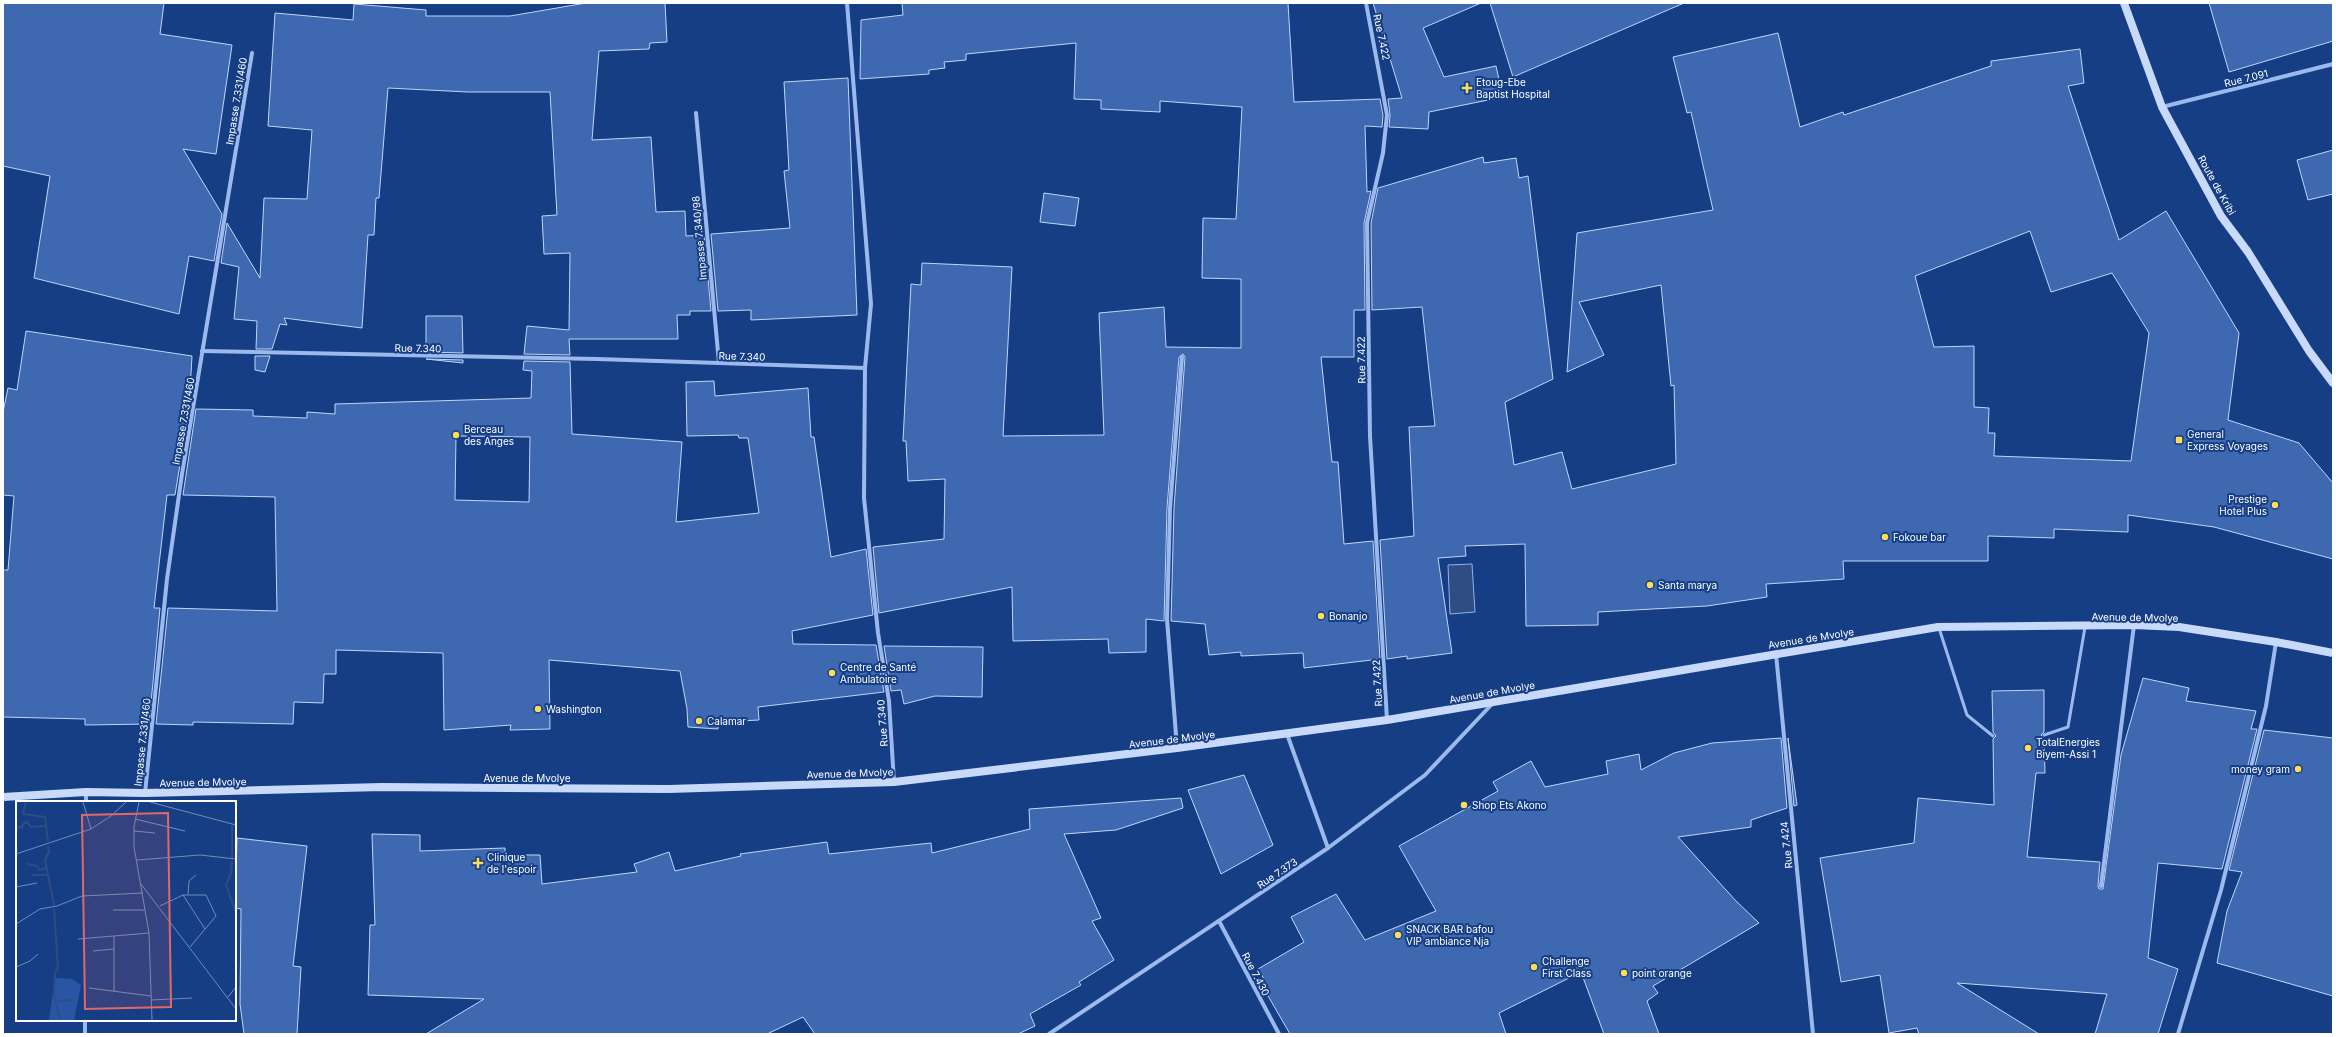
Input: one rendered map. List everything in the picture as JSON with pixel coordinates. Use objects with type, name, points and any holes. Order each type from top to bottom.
[{"type":"main road","name":"Route de Kribi","points":[[2124,3],[2162,107],[2221,216],[2248,252],[2309,351],[2333,383]]},
{"type":"main road","name":"Avenue de Mvolye","points":[[3,797],[86,792],[145,793],[382,787],[669,790],[894,782],[1177,748],[1387,720],[1938,628],[2086,625],[2179,627],[2276,642],[2333,653]]},
{"type":"street","points":[[847,3],[871,304],[865,368]]},
{"type":"street","name":"Rue 7.422","points":[[1366,3],[1388,115],[1383,153],[1367,223],[1370,436],[1387,720]]},
{"type":"street","name":"Impasse 7.331/460","points":[[145,793],[167,579],[202,351],[252,53]]},
{"type":"street","name":"Rue 7.091","points":[[2162,107],[2333,64]]},
{"type":"street","name":"Impasse 7.340/98","points":[[696,113],[719,363]]},
{"type":"street","name":"Rue 7.340","points":[[202,351],[719,363],[865,368],[864,498],[878,632],[889,701],[894,782]]},
{"type":"street","points":[[1177,748],[1167,619],[1170,508],[1182,357]]},
{"type":"street","points":[[2101,886],[2134,625]]},
{"type":"street","points":[[2178,1034],[2222,890],[2266,706],[2276,642]]},
{"type":"street","name":"Rue 7.424","points":[[1776,654],[1813,1034]]},
{"type":"street","name":"Rue 7.373","points":[[1049,1034],[1328,848],[1425,775],[1494,702]]},
{"type":"street","points":[[1287,734],[1328,848]]},
{"type":"street","points":[[86,792],[86,801]]},
{"type":"street","name":"Rue 7.430","points":[[1219,922],[1279,1034]]},
{"type":"street","points":[[85,1021],[85,1034]]},
{"type":"lane","points":[[2044,735],[2068,727],[2086,625]]},
{"type":"lane","points":[[1938,628],[1967,715],[1993,736]]},
{"type":"water","points":[[1472,564],[1475,612],[1450,614],[1448,565]]},
{"type":"building","points":[[3,3],[164,3],[160,34],[232,45],[216,154],[183,149],[222,214],[214,261],[189,256],[179,314],[34,278],[50,176],[3,166]]},
{"type":"building","points":[[586,3],[665,3],[667,42],[650,43],[649,49],[599,51],[592,140],[651,137],[656,212],[685,211],[686,236],[704,235],[711,311],[690,311],[690,315],[677,315],[678,339],[569,339],[570,355],[524,354],[527,326],[569,330],[570,253],[544,254],[542,216],[557,215],[550,92],[468,92],[388,88],[379,198],[376,198],[374,235],[368,235],[362,328],[284,318],[287,325],[280,324],[272,349],[256,349],[257,321],[234,319],[239,267],[221,263],[227,223],[260,278],[264,198],[307,199],[312,130],[268,126],[275,13],[353,20],[354,4],[426,10],[426,16],[510,16]]},
{"type":"building","points":[[902,3],[1288,3],[1294,102],[1380,99],[1383,115],[1382,127],[1365,126],[1367,192],[1371,191],[1364,223],[1365,310],[1354,310],[1354,357],[1321,357],[1332,462],[1338,462],[1344,544],[1373,541],[1380,659],[1304,668],[1303,653],[1241,656],[1241,652],[1209,655],[1205,624],[1171,621],[1174,508],[1185,357],[1183,354],[1179,357],[1167,508],[1164,621],[1146,619],[1146,652],[1109,653],[1108,639],[1013,641],[1012,587],[879,613],[873,547],[944,539],[945,479],[908,481],[906,441],[903,441],[911,284],[921,285],[922,263],[1012,267],[1003,436],[1104,435],[1099,313],[1164,307],[1166,347],[1241,348],[1241,279],[1202,278],[1203,218],[1236,219],[1242,107],[1160,101],[1160,112],[1101,109],[1101,100],[1074,99],[1076,43],[966,54],[966,60],[944,62],[945,68],[929,70],[929,74],[860,79],[861,20],[903,15]]},
{"type":"building","points":[[1373,3],[1481,3],[1423,28],[1444,77],[1496,66],[1503,97],[1429,112],[1428,129],[1389,127],[1390,115],[1388,99],[1402,98]]},
{"type":"building","points":[[1490,3],[1684,3],[1513,77]]},
{"type":"building","points":[[2209,3],[2333,3],[2333,41],[2229,72]]},
{"type":"building","points":[[1778,33],[1800,127],[1843,112],[1844,115],[1991,66],[1991,61],[2080,49],[2084,83],[2068,86],[2119,240],[2166,211],[2239,333],[2228,420],[2299,443],[2333,483],[2333,559],[2214,527],[2128,515],[2128,532],[2054,529],[2054,538],[1988,536],[1988,561],[1843,561],[1844,579],[1766,584],[1767,597],[1707,606],[1598,612],[1598,625],[1526,626],[1525,544],[1465,546],[1466,556],[1438,558],[1452,653],[1407,659],[1407,656],[1387,659],[1380,540],[1414,536],[1409,427],[1435,426],[1422,307],[1372,310],[1371,223],[1378,188],[1483,157],[1484,163],[1516,158],[1519,178],[1528,176],[1553,379],[1505,402],[1514,465],[1562,452],[1572,489],[1676,464],[1674,385],[1671,386],[1661,285],[1579,302],[1604,355],[1567,372],[1577,233],[1713,210],[1691,112],[1687,113],[1673,57]],"holes":[[[2030,231],[2051,292],[2112,273],[2149,333],[2131,461],[1994,456],[1995,433],[1988,433],[1989,408],[1974,407],[1974,346],[1934,347],[1915,276]]]},
{"type":"building","points":[[848,78],[857,315],[751,320],[751,310],[718,311],[711,234],[790,228],[784,171],[789,170],[784,82]]},
{"type":"building","points":[[2333,150],[2333,194],[2308,200],[2297,160]]},
{"type":"building","points":[[1044,193],[1079,198],[1075,226],[1040,222]]},
{"type":"building","points":[[426,316],[462,316],[463,353],[426,352]]},
{"type":"building","points":[[26,331],[192,356],[189,409],[175,495],[167,495],[154,608],[160,608],[149,724],[85,725],[85,719],[3,717],[3,570],[8,570],[14,496],[3,495],[3,412],[8,388],[17,390]]},
{"type":"building","points":[[255,356],[270,356],[265,372],[255,370]]},
{"type":"building","points":[[426,359],[463,360],[463,363]]},
{"type":"building","points":[[524,361],[570,362],[572,434],[682,442],[676,522],[759,513],[748,438],[739,438],[738,435],[687,436],[686,382],[714,381],[715,396],[808,388],[811,437],[814,437],[831,557],[866,549],[873,615],[792,631],[793,644],[876,645],[884,692],[758,707],[759,720],[718,722],[718,729],[688,727],[687,709],[680,671],[549,660],[550,729],[510,730],[511,725],[444,730],[443,653],[336,650],[336,674],[324,674],[323,703],[294,702],[293,724],[193,722],[193,725],[156,724],[168,608],[277,611],[275,497],[183,495],[196,409],[253,410],[253,416],[307,418],[307,412],[335,414],[335,404],[531,398],[532,371],[523,370]],"holes":[[[456,436],[530,437],[529,502],[455,500]]]},
{"type":"building","points":[[884,646],[983,647],[982,697],[935,696],[904,704],[901,690],[891,691]]},
{"type":"building","points":[[2143,678],[2189,688],[2186,701],[2256,711],[2251,729],[2257,729],[2222,869],[2158,863],[2148,958],[2178,969],[2158,1034],[2095,1034],[2107,994],[1957,983],[2039,1034],[1919,1034],[1917,1028],[1889,1033],[1880,975],[1841,982],[1820,858],[1914,843],[1918,798],[1994,805],[1993,739],[1996,736],[1993,732],[1992,691],[2044,690],[2044,732],[2041,735],[2044,738],[2045,773],[2036,773],[2027,857],[2100,862],[2098,886],[2099,889],[2103,889],[2121,755]]},
{"type":"building","points":[[2264,730],[2333,738],[2333,996],[2217,963],[2227,911],[2242,872],[2229,870]]},
{"type":"building","points":[[1781,738],[1787,808],[1751,820],[1751,827],[1678,837],[1736,901],[1759,923],[1653,986],[1658,993],[1647,1001],[1659,1034],[1604,1034],[1581,972],[1499,1013],[1506,1034],[1290,1034],[1260,982],[1264,979],[1258,969],[1304,942],[1291,917],[1336,894],[1365,940],[1436,911],[1399,846],[1498,791],[1493,782],[1531,761],[1545,787],[1608,774],[1606,761],[1639,754],[1641,770],[1674,753],[1712,743]]},
{"type":"building","points":[[1788,738],[1797,805],[1794,806]]},
{"type":"building","points":[[1244,775],[1273,845],[1221,874],[1188,790]]},
{"type":"building","points":[[1181,798],[1183,808],[1116,830],[1064,834],[1101,918],[1092,921],[1114,960],[1079,982],[1081,985],[1030,1014],[1035,1026],[1018,1034],[815,1034],[803,1017],[767,1034],[426,1034],[484,999],[368,995],[370,925],[375,925],[372,834],[420,835],[420,851],[505,848],[505,855],[540,855],[542,884],[637,872],[634,864],[669,852],[675,871],[741,856],[740,854],[827,842],[829,854],[931,843],[932,853],[1030,829],[1029,809]]},
{"type":"building","points":[[237,838],[307,846],[293,966],[301,967],[297,1034],[244,1034],[240,1004],[241,909],[236,908]]},
{"type":"place","name":"Etoug-Ebe Baptist Hospital","points":[[1467,88]]},
{"type":"place","name":"Berceau des Anges","points":[[456,435]]},
{"type":"place","name":"General Express Voyages","points":[[2179,440]]},
{"type":"place","name":"Prestige Hotel Plus","points":[[2275,505]]},
{"type":"place","name":"Fokoue bar","points":[[1885,537]]},
{"type":"place","name":"Santa marya","points":[[1650,585]]},
{"type":"place","name":"Bonanjo","points":[[1321,616]]},
{"type":"place","name":"Centre de Santé Ambulatoire","points":[[832,673]]},
{"type":"place","name":"Washington","points":[[538,709]]},
{"type":"place","name":"Calamar","points":[[699,721]]},
{"type":"place","name":"TotalEnergies Biyem-Assi 1","points":[[2028,748]]},
{"type":"place","name":"money gram","points":[[2298,769]]},
{"type":"place","name":"Shop Ets Akono","points":[[1464,805]]},
{"type":"place","name":"Clinique de l'espoir","points":[[478,863]]},
{"type":"place","name":"SNACK BAR bafou VIP ambiance Nja","points":[[1398,935]]},
{"type":"place","name":"Challenge First Class","points":[[1534,967]]},
{"type":"place","name":"point orange","points":[[1624,973]]}]
